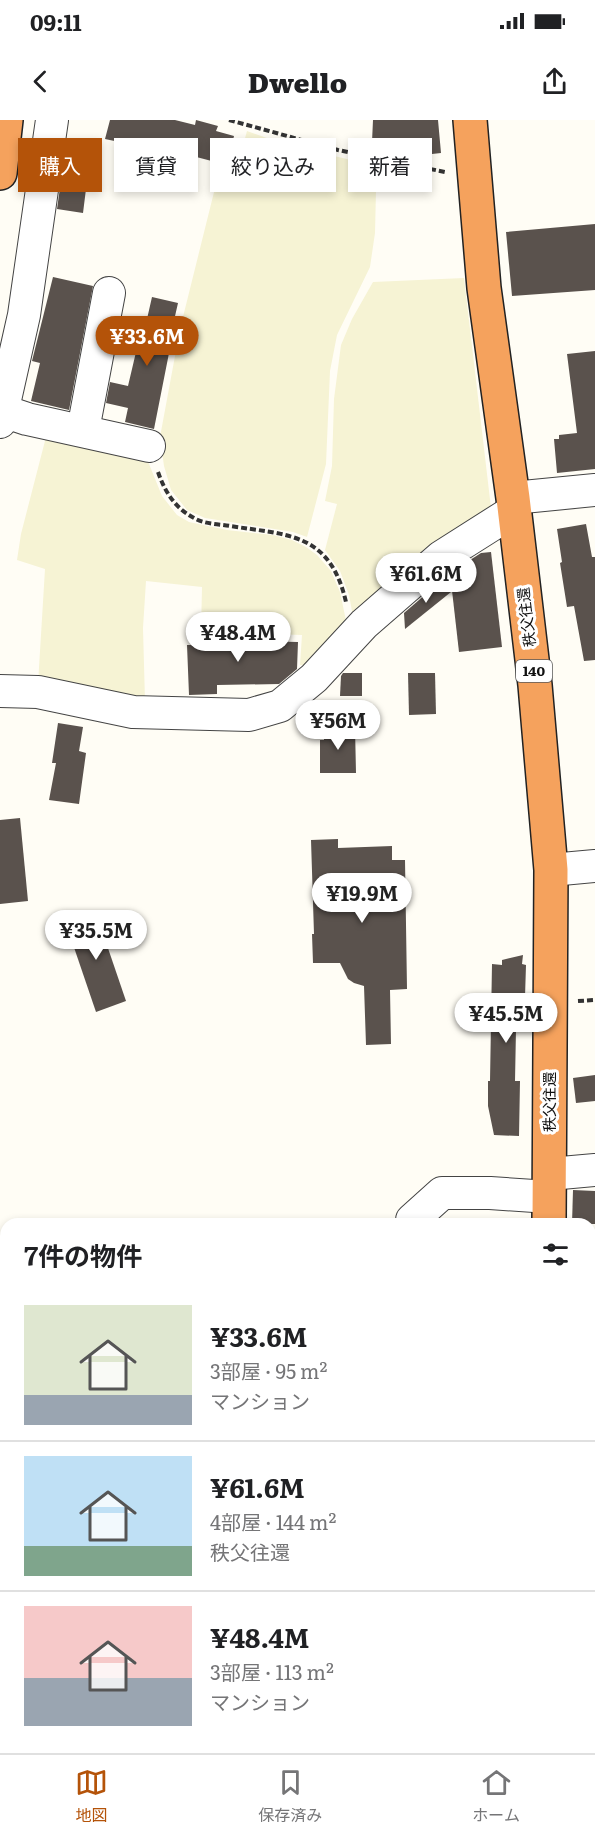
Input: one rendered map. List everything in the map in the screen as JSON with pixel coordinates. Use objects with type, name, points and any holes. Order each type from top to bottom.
[{"type":"highway","points":[[0,173],[6,120]]},
{"type":"highway","name":"秩父往還","points":[[470,120],[484,288],[514,504],[535,685],[551,870],[549,1198]]},
{"type":"street","points":[[52,120],[24,315],[1,417],[27,419],[149,446]]},
{"type":"street","points":[[83,430],[109,293]]},
{"type":"street","points":[[0,691],[38,693],[133,712],[249,715],[280,706],[314,678],[353,635],[441,557],[514,504],[595,490]]},
{"type":"street","points":[[551,870],[595,866]]},
{"type":"street","points":[[414,1218],[442,1193],[490,1193],[549,1198],[595,1170]]},
{"type":"path","points":[[229,120],[338,150],[475,178]]},
{"type":"path","points":[[149,446],[155,453],[158,473],[166,493],[179,509],[195,519],[292,535],[315,548],[332,565],[342,584],[353,635]]},
{"type":"shaded area","points":[[247,131],[267,138],[245,138]]},
{"type":"shaded area","points":[[336,156],[348,159],[348,192],[376,192],[375,233],[370,267],[337,335],[330,371],[326,464],[307,537],[293,532],[205,518],[187,510],[171,490],[164,466],[160,437],[180,329],[214,192],[336,192]]},
{"type":"shaded area","points":[[464,278],[491,508],[354,622],[349,595],[340,571],[325,550],[337,504],[325,501],[332,466],[334,399],[341,345],[352,319],[373,282]]},
{"type":"shaded area","points":[[46,437],[145,454],[162,496],[177,515],[189,522],[227,530],[273,535],[306,547],[317,555],[331,571],[340,592],[348,630],[315,666],[300,665],[302,635],[201,632],[202,587],[146,581],[143,628],[145,701],[38,684],[45,569],[17,560],[21,534]]},
{"type":"building","points":[[110,120],[175,120],[195,125],[196,120],[218,126],[216,131],[234,136],[234,138],[210,138],[210,161],[198,157],[198,138],[114,138],[114,141],[105,139]]},
{"type":"building","points":[[373,120],[438,120],[441,153],[432,154],[432,138],[372,138]]},
{"type":"building","points":[[59,192],[86,192],[83,213],[57,209]]},
{"type":"building","points":[[595,224],[595,290],[512,296],[506,232]]},
{"type":"building","points":[[53,277],[93,286],[69,410],[31,401],[40,363],[32,361]]},
{"type":"building","points":[[152,297],[178,303],[154,429],[125,422],[128,408],[106,403],[110,382],[128,386],[144,318],[147,319]]},
{"type":"building","points":[[595,351],[595,469],[557,473],[554,439],[559,439],[559,435],[577,433],[567,354]]},
{"type":"building","points":[[586,524],[592,557],[595,557],[595,660],[584,661],[574,606],[567,607],[557,529]]},
{"type":"building","points":[[491,552],[502,647],[459,652],[450,573],[481,553]]},
{"type":"building","points":[[441,581],[451,592],[405,629],[404,613]]},
{"type":"building","points":[[215,636],[216,640],[298,642],[297,669],[279,684],[217,685],[217,694],[189,695],[187,645],[194,645],[194,637]]},
{"type":"building","points":[[343,673],[362,673],[362,696],[340,696]]},
{"type":"building","points":[[408,673],[435,673],[436,714],[409,715]]},
{"type":"building","points":[[58,723],[83,727],[79,751],[86,753],[79,804],[49,800],[56,763],[52,763]]},
{"type":"building","points":[[324,727],[355,727],[356,773],[320,773],[320,740],[324,740]]},
{"type":"building","points":[[20,818],[28,901],[0,904],[0,820]]},
{"type":"building","points":[[338,839],[338,848],[392,846],[392,860],[405,860],[407,989],[390,990],[391,1044],[366,1045],[364,986],[348,979],[340,963],[313,963],[311,840]]},
{"type":"building","points":[[95,910],[126,1001],[96,1012],[65,921]]},
{"type":"building","points":[[523,955],[522,964],[526,965],[524,1029],[516,1029],[515,1081],[520,1081],[519,1136],[494,1135],[488,1106],[492,964],[502,965],[502,960]]},
{"type":"building","points":[[595,1075],[595,1101],[576,1103],[573,1078]]},
{"type":"building","points":[[573,1190],[595,1191],[595,1218],[572,1218]]}]
